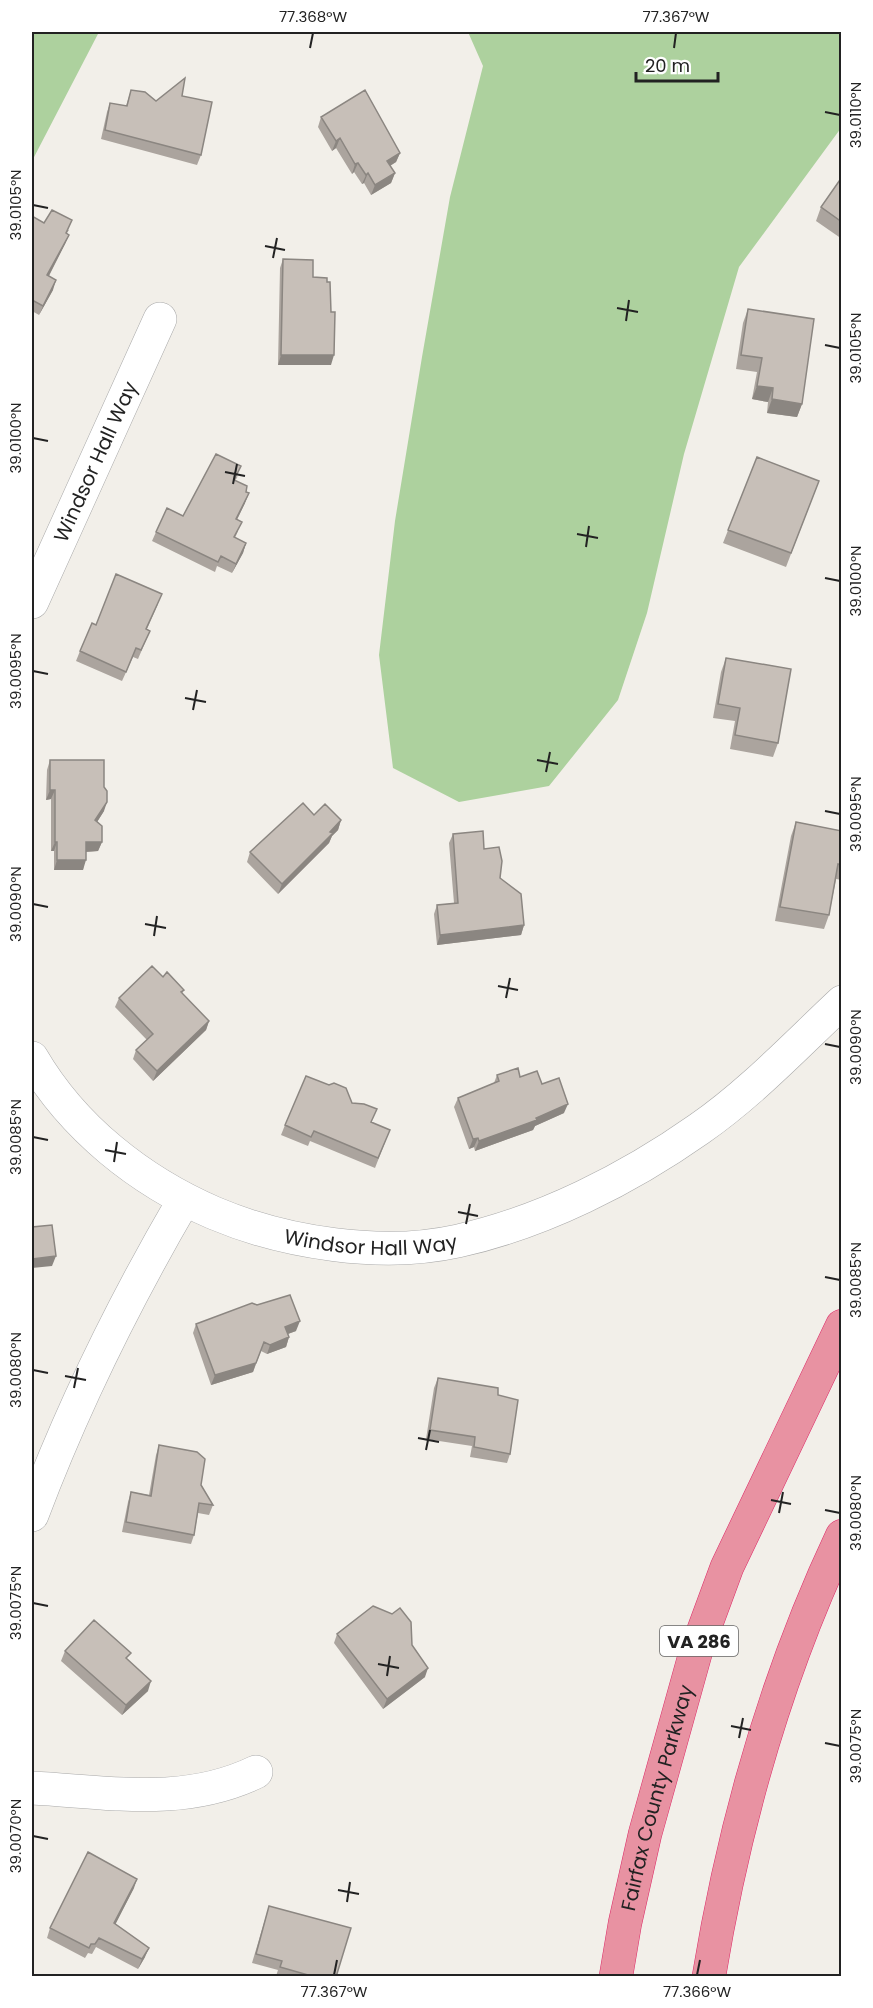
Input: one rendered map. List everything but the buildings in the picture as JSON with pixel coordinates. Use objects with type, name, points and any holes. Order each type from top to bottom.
[{"type":"highway","name":"Fairfax County Parkway","points":[[616,1977],[625,1923],[645,1834],[696,1651],[726,1567],[842,1326]]},
{"type":"highway","points":[[709,1977],[739,1828],[760,1748],[789,1658],[815,1591],[842,1536]]},
{"type":"street","name":"Windsor Hall Way","points":[[32,602],[160,319]]},
{"type":"street","name":"Windsor Hall Way","points":[[32,1058],[69,1109],[104,1145],[141,1175],[184,1200],[238,1223],[292,1238],[359,1246],[404,1247],[457,1241],[517,1223],[582,1197],[646,1164],[701,1128],[754,1085],[842,1002]]},
{"type":"street","points":[[32,1515],[67,1422],[157,1246],[184,1200]]},
{"type":"street","points":[[32,1788],[166,1796],[206,1791],[256,1772]]},
{"type":"green space","points":[[32,32],[99,32],[32,161]]},
{"type":"green space","points":[[468,32],[841,32],[841,128],[739,267],[684,454],[647,613],[618,700],[549,786],[459,802],[393,768],[379,655],[395,521],[450,197],[483,66]]}]
